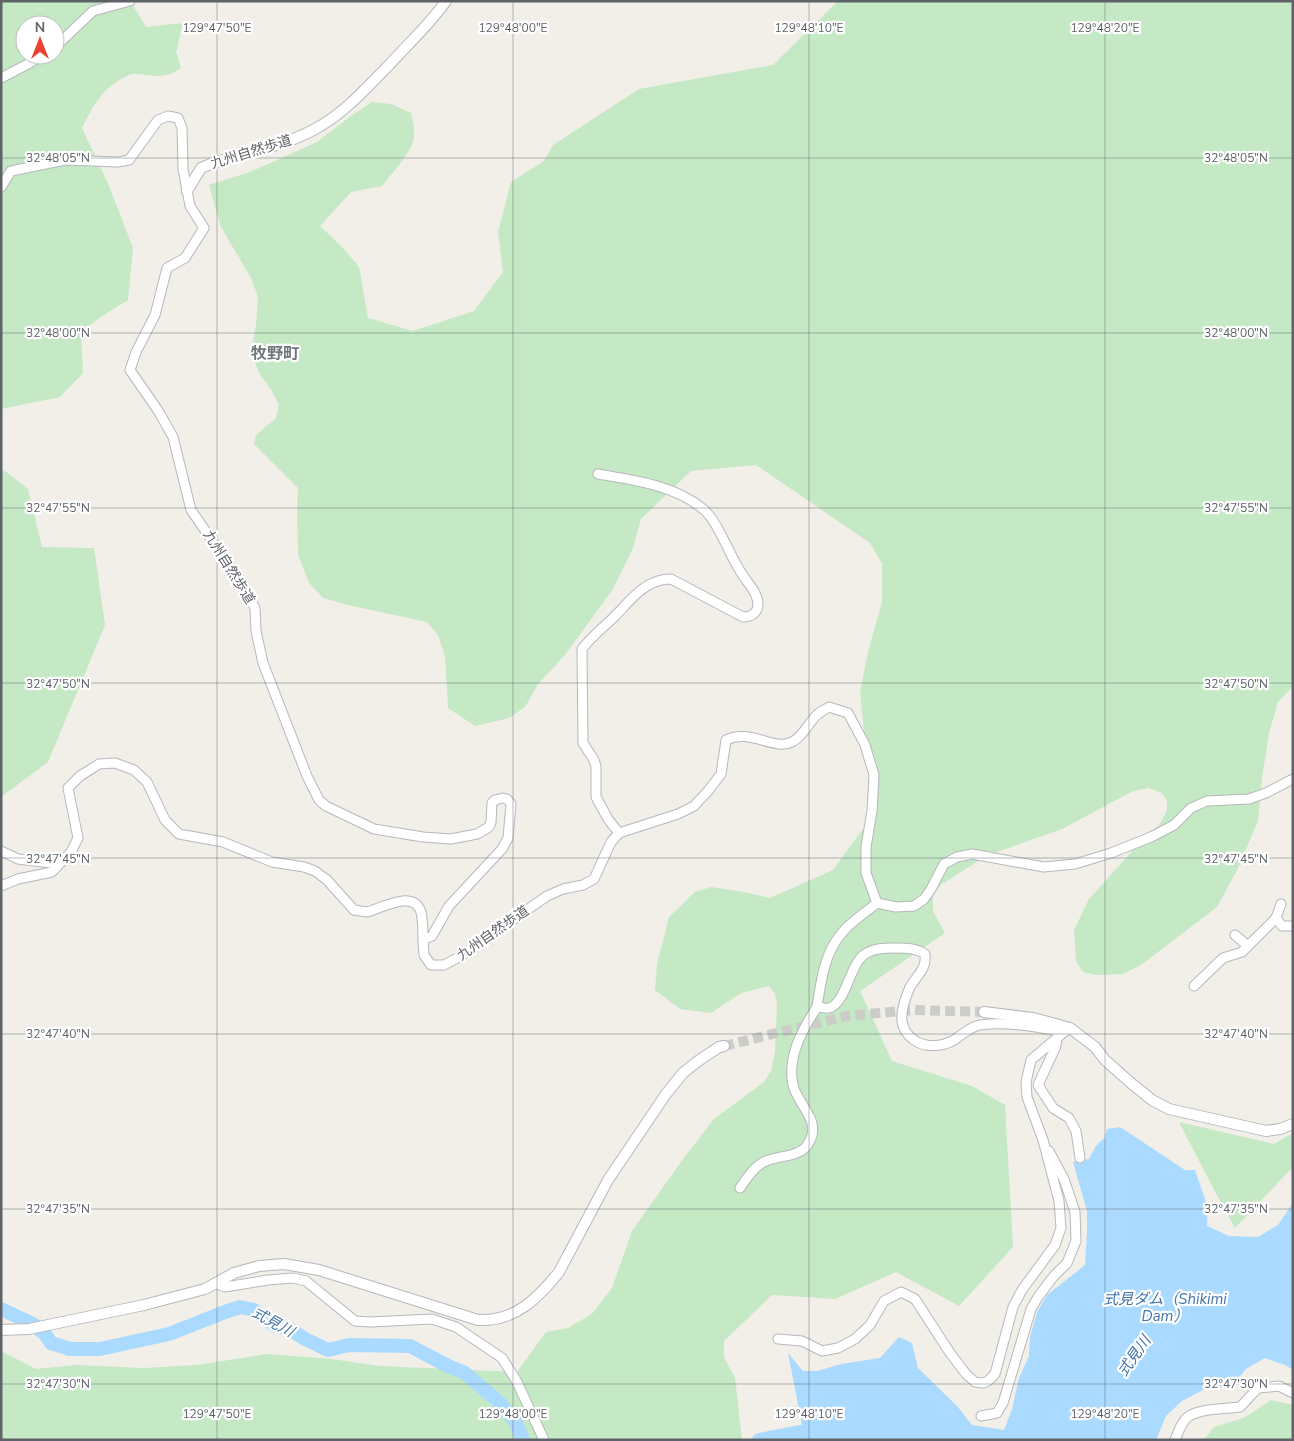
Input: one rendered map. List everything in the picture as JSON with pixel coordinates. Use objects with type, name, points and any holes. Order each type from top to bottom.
[{"type":"street","points":[[65,38],[93,11],[130,1]]},
{"type":"street","name":"九州自然歩道","points":[[446,1],[418,34],[358,97],[336,116],[299,137],[201,168],[187,191],[190,206],[204,228],[185,258],[166,268],[154,315],[136,352],[130,370],[174,437],[191,510],[244,586],[255,608],[256,631],[263,663],[307,776],[319,800],[326,806],[374,829],[414,836],[451,839],[477,834],[489,827],[492,803],[495,800],[503,798],[507,799],[511,804],[508,838],[502,849],[449,906],[432,936],[423,940],[426,961],[431,965],[444,965],[461,956],[547,896],[563,888],[583,884],[594,879],[611,842],[619,833]]},
{"type":"street","points":[[1,78],[26,65]]},
{"type":"street","points":[[1,188],[11,171],[65,160],[118,162],[129,160],[158,120],[168,116],[178,118],[182,128],[182,169],[187,191]]},
{"type":"street","points":[[598,474],[632,480],[666,490],[685,498],[703,509],[714,522],[735,566],[752,589],[758,601],[758,608],[754,614],[750,617],[743,617],[671,579],[661,579],[646,586],[629,600],[582,649],[583,744],[594,760],[596,766],[596,797],[608,819],[619,833],[671,816],[694,806],[721,774],[726,740],[734,736],[747,736],[782,745],[792,742],[818,714],[829,707],[839,709],[848,713],[853,722],[865,745],[874,775],[872,811],[866,847],[866,873],[877,904]]},
{"type":"street","points":[[1,886],[18,879],[52,872],[71,852],[78,838],[68,788],[80,776],[99,764],[115,763],[134,770],[147,782],[165,820],[179,834],[223,842],[272,862],[304,867],[316,871],[327,880],[354,910],[360,912],[367,912],[405,900],[413,902],[422,914],[423,940]]},
{"type":"street","points":[[740,1188],[756,1168],[765,1161],[793,1154],[808,1144],[813,1130],[811,1116],[800,1103],[793,1085],[792,1066],[796,1044],[817,1007],[821,977],[835,942],[842,932],[877,904],[896,907],[914,906],[924,899],[944,864],[957,857],[972,854],[1044,867],[1075,864],[1111,853],[1151,837],[1174,825],[1191,808],[1207,801],[1250,799],[1293,779]]},
{"type":"street","points":[[1,851],[18,858],[59,864]]},
{"type":"street","points":[[1194,986],[1223,958],[1242,952],[1276,918],[1281,904]]},
{"type":"street","points":[[1276,918],[1282,926],[1293,926]]},
{"type":"street","points":[[1235,935],[1248,946]]},
{"type":"street","points":[[817,1007],[828,1008],[835,1004],[844,991],[852,971],[860,958],[867,953],[876,950],[901,948],[919,950],[925,954],[926,962],[924,968],[910,988],[902,1020],[905,1031],[918,1042],[928,1045],[942,1045],[953,1041],[978,1025],[1016,1024],[1064,1033]]},
{"type":"street","points":[[984,1012],[1033,1018],[1095,1047],[1131,1083],[1152,1100],[1169,1109],[1266,1131],[1280,1129],[1293,1124]]},
{"type":"street","points":[[778,1339],[802,1341],[822,1351],[838,1348],[855,1339],[870,1325],[884,1301],[901,1292],[915,1299],[950,1353],[966,1374],[975,1382],[983,1383],[988,1381],[995,1374],[1013,1307],[1022,1290],[1055,1245],[1061,1228],[1059,1201],[1044,1145],[1027,1097],[1026,1082],[1031,1060],[1064,1033]]},
{"type":"street","points":[[1064,1033],[1038,1085],[1053,1108],[1069,1118],[1076,1131],[1080,1158]]},
{"type":"street","points":[[1,1330],[29,1329],[144,1305],[205,1289],[234,1273],[259,1266],[284,1264],[319,1270],[478,1320],[497,1320],[525,1307],[541,1293],[559,1272],[608,1180],[666,1094],[683,1073],[719,1047],[724,1046]]},
{"type":"street","points":[[981,1416],[997,1413],[1003,1403],[1031,1309],[1053,1277],[1067,1263],[1076,1242],[1075,1212],[1064,1179],[1044,1145]]},
{"type":"street","points":[[215,1283],[224,1287],[293,1278],[306,1281],[355,1321],[432,1320],[456,1326],[502,1358],[517,1382],[544,1440]]},
{"type":"street","points":[[1175,1440],[1179,1429],[1188,1417],[1204,1412],[1240,1408],[1258,1388],[1279,1386],[1293,1393]]},
{"type":"green space","points":[[1,1],[138,1],[132,4],[146,27],[183,23],[176,52],[181,68],[163,76],[132,74],[114,83],[93,107],[82,128],[109,186],[133,248],[128,300],[81,332],[83,373],[60,397],[1,409]]},
{"type":"green space","points":[[838,1],[1293,1],[1293,686],[1278,702],[1269,733],[1258,821],[1237,870],[1217,907],[1141,965],[1123,974],[1096,975],[1083,972],[1076,961],[1074,930],[1089,899],[1136,847],[1160,824],[1167,810],[1167,801],[1162,793],[1148,788],[1133,791],[1062,829],[988,855],[942,884],[933,894],[933,911],[945,933],[860,991],[892,1061],[972,1086],[1005,1105],[1013,1247],[959,1306],[896,1272],[835,1299],[772,1295],[724,1341],[724,1357],[735,1378],[742,1440],[1,1440],[1,1351],[36,1369],[76,1365],[144,1368],[197,1365],[267,1354],[332,1359],[379,1366],[517,1372],[546,1332],[568,1328],[592,1314],[612,1288],[632,1231],[683,1159],[714,1119],[764,1082],[771,1071],[775,1052],[777,1004],[775,994],[769,986],[741,993],[711,1013],[680,1009],[655,990],[657,964],[669,917],[695,892],[711,887],[770,898],[833,870],[865,826],[877,764],[864,732],[860,692],[868,652],[882,602],[882,564],[870,543],[756,465],[691,471],[641,519],[633,548],[613,589],[565,655],[538,684],[525,707],[509,718],[475,726],[448,708],[445,656],[438,635],[427,622],[323,598],[309,583],[298,554],[298,488],[254,444],[256,435],[276,418],[279,405],[260,374],[251,353],[258,297],[251,278],[221,227],[209,185],[250,172],[317,142],[372,102],[391,104],[411,113],[414,125],[413,143],[396,169],[382,186],[351,192],[320,226],[343,248],[359,267],[368,318],[413,331],[474,311],[503,272],[498,232],[511,182],[544,161],[553,145],[639,89],[773,65]]},
{"type":"green space","points":[[1,468],[28,489],[42,547],[94,548],[105,625],[48,762],[1,797]]},
{"type":"green space","points":[[1179,1122],[1274,1144],[1293,1133],[1293,1169],[1235,1228]]},
{"type":"green space","points":[[1271,1400],[1293,1405],[1293,1440],[1204,1440],[1214,1427],[1244,1418]]},
{"type":"water","name":"式見ダム（Shikimi Dam）","points":[[1120,1127],[1185,1170],[1195,1170],[1208,1208],[1207,1226],[1229,1236],[1258,1237],[1278,1225],[1293,1203],[1293,1370],[1265,1358],[1246,1369],[1231,1387],[1207,1388],[1182,1401],[1166,1416],[1156,1440],[805,1440],[788,1353],[803,1371],[817,1371],[841,1364],[880,1358],[899,1337],[912,1343],[918,1368],[958,1407],[972,1425],[1004,1430],[1012,1409],[1019,1378],[1029,1356],[1030,1337],[1037,1312],[1047,1295],[1085,1265],[1087,1211],[1073,1162],[1089,1159],[1096,1146],[1105,1137],[1107,1129]]},
{"type":"waterway","name":"式見川","points":[[1,1309],[33,1324],[45,1334],[51,1343],[70,1349],[100,1349],[169,1334],[240,1307],[254,1310],[276,1326],[291,1330],[328,1350],[349,1345],[410,1346],[465,1373],[499,1402],[515,1421],[523,1440]]},
{"type":"waterway","name":"式見川","points":[[759,1440],[805,1431],[822,1430]]},
{"type":"tunnel","points":[[724,1046],[846,1016],[912,1010],[984,1012]]},
{"type":"district","name":"牧野町","points":[[275,354]]}]
